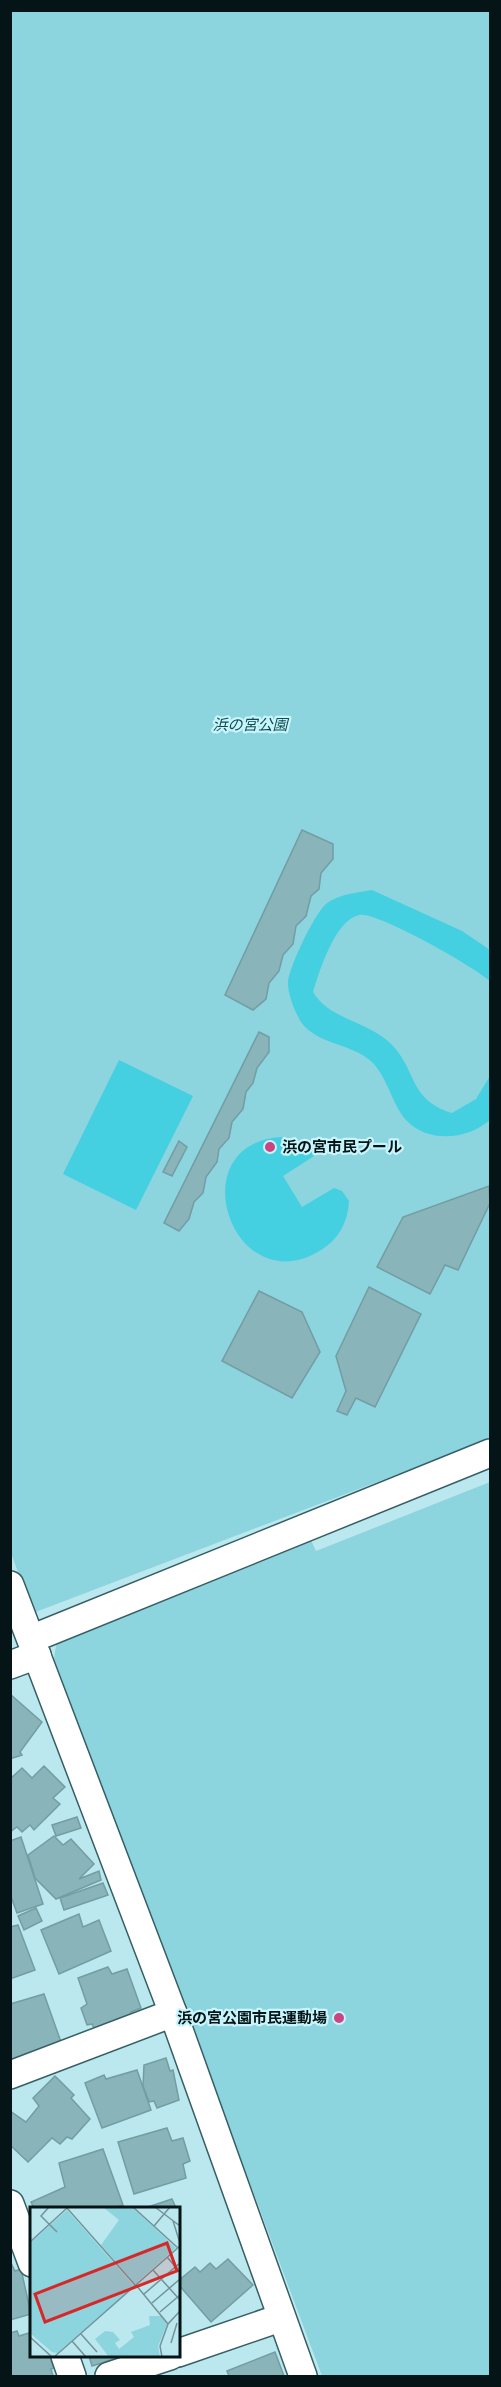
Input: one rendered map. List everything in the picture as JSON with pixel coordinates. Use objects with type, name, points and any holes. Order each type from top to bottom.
[{"type":"street","points":[[10,1665],[34,1647],[490,1453]]},
{"type":"street","points":[[10,1586],[173,2013],[280,2318],[303,2376]]},
{"type":"street","points":[[10,2076],[173,2013]]},
{"type":"street","points":[[10,2204],[30,2258]]},
{"type":"street","points":[[180,2352],[280,2318]]},
{"type":"street","points":[[66,2357],[72,2376]]},
{"type":"street","points":[[109,2376],[164,2357]]},
{"type":"green space","name":"浜の宮公園","points":[[11,11],[490,11],[490,1439],[33,1613],[11,1553]]},
{"type":"green space","name":"浜の宮公園市民運動場","points":[[490,1482],[490,2376],[322,2376],[54,1659],[57,1639],[310,1538],[316,1551]]},
{"type":"shaded area","points":[[372,890],[462,931],[490,950],[490,981],[404,930],[369,916],[359,915],[350,919],[335,936],[313,992],[328,1008],[370,1029],[389,1042],[405,1063],[420,1092],[438,1107],[452,1113],[476,1099],[490,1076],[490,1120],[471,1131],[460,1135],[438,1136],[416,1128],[402,1115],[382,1076],[372,1062],[355,1051],[325,1040],[308,1030],[294,1008],[288,988],[289,976],[302,942],[320,911],[335,898]]},
{"type":"shaded area","points":[[119,1060],[193,1096],[136,1210],[63,1174]]},
{"type":"shaded area","points":[[281,1137],[309,1147],[314,1156],[283,1176],[302,1207],[334,1188],[342,1191],[349,1201],[347,1216],[333,1241],[321,1250],[290,1261],[263,1257],[243,1240],[229,1217],[225,1190],[231,1165],[250,1146]]},
{"type":"building","points":[[302,830],[333,844],[333,859],[321,873],[319,889],[311,896],[306,916],[296,926],[293,944],[283,955],[279,971],[269,983],[266,999],[253,1010],[225,995]]},
{"type":"building","points":[[259,1032],[269,1037],[269,1052],[257,1068],[253,1083],[246,1092],[243,1109],[232,1122],[229,1138],[219,1149],[217,1162],[206,1177],[203,1193],[194,1202],[189,1219],[179,1231],[164,1223]]},
{"type":"building","points":[[179,1141],[187,1147],[172,1176],[163,1172]]},
{"type":"building","points":[[489,1186],[490,1203],[458,1270],[445,1265],[430,1294],[377,1267],[403,1217]]},
{"type":"building","points":[[369,1287],[421,1314],[375,1407],[356,1398],[347,1415],[337,1411],[346,1391],[336,1356]]},
{"type":"building","points":[[259,1291],[302,1312],[320,1352],[292,1398],[222,1361]]},
{"type":"building","points":[[10,1694],[42,1722],[20,1752],[22,1755],[10,1759]]},
{"type":"building","points":[[44,1766],[65,1787],[53,1798],[60,1804],[34,1830],[30,1825],[22,1832],[17,1827],[10,1832],[10,1779],[22,1768],[32,1778]]},
{"type":"building","points":[[77,1817],[81,1828],[56,1836],[52,1825]]},
{"type":"building","points":[[54,1836],[63,1845],[71,1839],[94,1864],[79,1879],[99,1871],[101,1880],[56,1899],[35,1878],[28,1855]]},
{"type":"building","points":[[21,1837],[43,1904],[17,1913],[10,1894],[10,1841]]},
{"type":"building","points":[[103,1883],[108,1895],[64,1910],[60,1898]]},
{"type":"building","points":[[36,1908],[42,1921],[24,1930],[18,1916]]},
{"type":"building","points":[[79,1914],[83,1927],[99,1920],[111,1951],[59,1974],[41,1930]]},
{"type":"building","points":[[18,1925],[35,1970],[10,1979],[10,1927]]},
{"type":"building","points":[[108,1967],[112,1974],[127,1969],[141,2008],[131,2012],[132,2016],[95,2030],[92,2024],[87,2025],[81,2008],[87,2004],[78,1978]]},
{"type":"building","points":[[44,1994],[61,2042],[10,2061],[10,2004]]},
{"type":"building","points":[[166,2058],[170,2071],[173,2070],[179,2100],[157,2108],[154,2101],[149,2102],[143,2086],[144,2065]]},
{"type":"building","points":[[137,2070],[151,2110],[102,2128],[85,2083],[104,2075],[106,2079]]},
{"type":"building","points":[[55,2076],[74,2095],[71,2098],[90,2119],[72,2139],[67,2137],[60,2144],[52,2138],[28,2162],[10,2145],[10,2111],[26,2122],[39,2106],[33,2098]]},
{"type":"building","points":[[167,2128],[172,2141],[183,2138],[190,2161],[183,2164],[186,2178],[134,2194],[118,2142]]},
{"type":"building","points":[[103,2149],[123,2205],[116,2207],[34,2207],[31,2202],[65,2187],[59,2163]]},
{"type":"building","points":[[172,2199],[176,2207],[148,2207]]},
{"type":"building","points":[[228,2259],[253,2285],[211,2322],[180,2286],[180,2279],[195,2267],[200,2272],[210,2263],[216,2269]]},
{"type":"building","points":[[10,2261],[15,2271],[21,2269],[30,2314],[10,2320]]},
{"type":"building","points":[[17,2331],[19,2336],[30,2333],[30,2357],[50,2357],[54,2368],[51,2369],[53,2376],[10,2376],[10,2333]]},
{"type":"building","points":[[275,2352],[284,2376],[229,2376],[227,2371]]},
{"type":"building","points":[[89,2357],[121,2357],[92,2366]]},
{"type":"place","name":"浜の宮市民プール","points":[[270,1147]]},
{"type":"place","name":"浜の宮公園市民運動場","points":[[339,2018]]}]
